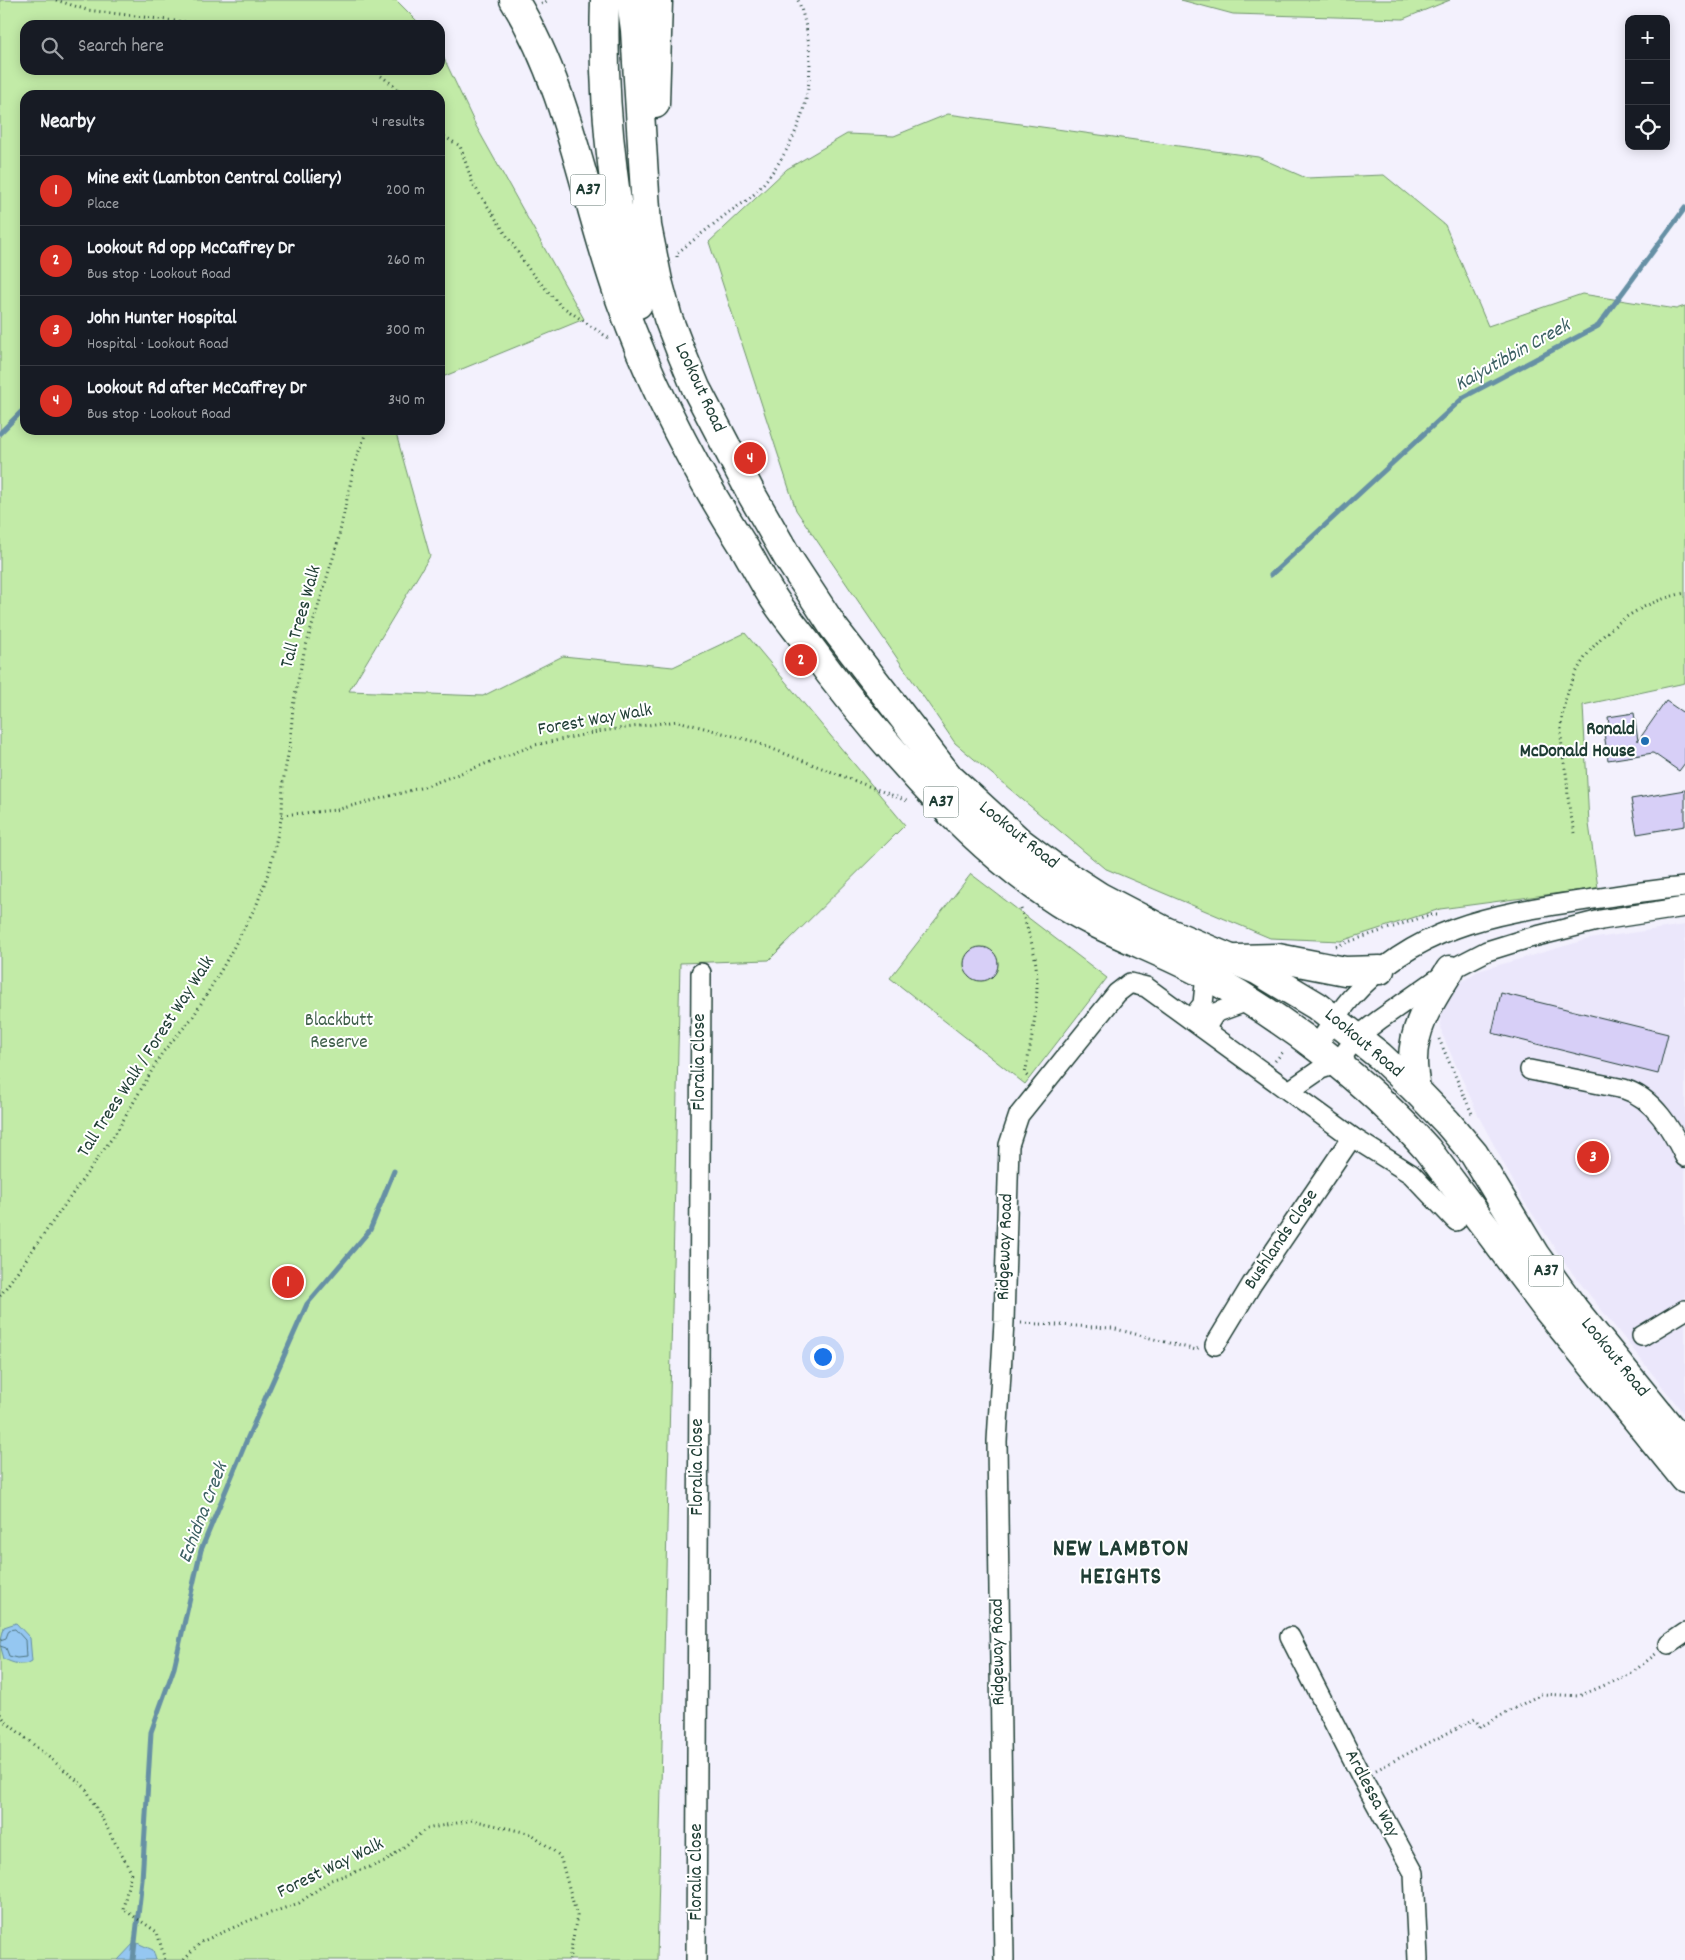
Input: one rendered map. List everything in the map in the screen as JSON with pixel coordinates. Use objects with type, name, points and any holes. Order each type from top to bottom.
[{"type":"highway","name":"Lookout Road","points":[[514,0],[549,68],[563,106],[618,296],[669,415],[719,510],[746,550],[772,596],[844,693],[905,765],[1015,871],[1052,898],[1206,975],[1248,1001],[1327,1055],[1400,1121],[1427,1149],[1547,1309],[1685,1479]]},
{"type":"highway","points":[[605,0],[605,88],[613,174],[627,253],[655,383]]},
{"type":"highway","name":"Lookout Road","points":[[631,0],[635,30],[643,194],[658,282],[681,352],[696,388],[752,495],[788,558],[834,628],[949,777],[1020,842],[1092,892],[1165,930],[1257,970],[1316,1006],[1358,1037],[1416,1090],[1474,1154],[1535,1255],[1574,1309],[1685,1446]]},
{"type":"highway","points":[[643,194],[656,177],[655,129],[658,0]]},
{"type":"highway","points":[[1233,959],[1278,958],[1345,971],[1380,970]]},
{"type":"highway","points":[[1416,1090],[1412,1064],[1416,1032],[1426,1008],[1450,970]]},
{"type":"street","points":[[1289,1091],[1321,1069],[1327,1055],[1334,1020],[1351,998],[1380,970],[1419,944],[1444,932],[1482,918],[1520,910],[1685,887]]},
{"type":"street","points":[[1327,1055],[1358,1037],[1450,970],[1487,951],[1529,938],[1601,920],[1685,908]]},
{"type":"street","name":"Floralia Close","points":[[696,1960],[701,973]]},
{"type":"street","points":[[1198,1024],[1203,1004],[1206,975]]},
{"type":"street","name":"Ridgeway Road","points":[[1004,1960],[997,1441],[1004,1322],[1009,1145],[1020,1115],[1117,993],[1130,983],[1146,987],[1352,1137],[1411,1174],[1456,1220]]},
{"type":"street","points":[[1198,1024],[1215,1013],[1248,1001]]},
{"type":"street","points":[[1327,1055],[1380,1056]]},
{"type":"street","points":[[1530,1070],[1624,1089],[1638,1094],[1656,1111],[1685,1157]]},
{"type":"street","name":"Bushlands Close","points":[[1207,1344],[1252,1284],[1352,1137]]},
{"type":"street","points":[[1642,1336],[1685,1310]]},
{"type":"street","points":[[1669,1644],[1685,1633]]},
{"type":"street","name":"Ardlessa Way","points":[[1290,1637],[1362,1778],[1414,1873],[1418,1960]]},
{"type":"path","points":[[56,0],[88,10],[168,20]]},
{"type":"path","points":[[677,264],[677,253],[757,192],[789,147],[804,110],[811,72],[805,20],[798,0]]},
{"type":"path","points":[[380,75],[398,90]]},
{"type":"path","points":[[445,137],[460,146],[473,184],[530,271],[560,304],[610,339]]},
{"type":"path","name":"Tall Trees Walk","points":[[282,815],[283,782],[290,744],[293,706],[304,652],[338,545],[354,462],[365,435]]},
{"type":"path","points":[[1575,833],[1569,806],[1561,739],[1566,702],[1573,679],[1592,648],[1618,622],[1649,603],[1685,593]]},
{"type":"path","name":"Forest Way Walk","points":[[282,815],[336,810],[424,787],[534,745],[602,730],[678,721],[752,741],[910,802]]},
{"type":"path","name":"Tall Trees Walk / Forest Way Walk","points":[[0,1296],[117,1131],[162,1053],[192,1017],[222,967],[257,904],[270,868],[282,815]]},
{"type":"path","points":[[1021,909],[1034,957],[1036,975],[1033,1032],[1025,1074]]},
{"type":"path","points":[[1331,948],[1360,940],[1429,915]]},
{"type":"path","points":[[1004,1322],[1112,1328],[1196,1350],[1207,1344]]},
{"type":"path","points":[[1362,1778],[1475,1719],[1480,1728],[1541,1694],[1579,1696],[1629,1675],[1669,1644]]},
{"type":"path","points":[[0,1714],[6,1722],[85,1788],[130,1872],[123,1909],[157,1932],[165,1960]]},
{"type":"path","name":"Forest Way Walk","points":[[184,1960],[201,1942],[248,1921],[300,1903],[331,1880],[385,1862],[426,1829],[472,1820],[532,1834],[560,1856],[576,1916],[569,1960]]},
{"type":"shaded area","points":[[1685,925],[1685,1415],[1566,1265],[1522,1198],[1479,1117],[1442,1034],[1440,1014],[1447,994],[1478,971],[1589,939]]},
{"type":"green space","name":"Blackbutt Reserve","points":[[0,0],[396,0],[416,20],[20,20],[20,75],[445,75],[445,61],[476,126],[584,319],[445,376],[445,90],[20,90],[20,435],[396,435],[430,556],[349,691],[483,696],[563,656],[673,667],[745,633],[905,825],[769,960],[680,963],[657,1960],[0,1960]]},
{"type":"green space","points":[[1181,0],[1450,0],[1403,19],[1233,14]]},
{"type":"green space","points":[[948,114],[1258,157],[1306,178],[1384,175],[1445,225],[1488,326],[1582,294],[1676,309],[1685,306],[1685,683],[1583,705],[1589,824],[1598,888],[1440,909],[1341,941],[1270,938],[1104,868],[955,743],[796,510],[709,242],[787,169],[847,134],[894,136]]},
{"type":"green space","points":[[971,874],[1107,978],[1025,1084],[890,978]]},
{"type":"water","points":[[16,1623],[30,1638],[32,1661],[29,1663],[14,1663],[4,1659],[0,1644],[4,1627]]},
{"type":"water","points":[[135,1942],[153,1950],[156,1960],[118,1960]]},
{"type":"building","name":"Ronald McDonald House","points":[[1666,701],[1685,714],[1685,763],[1679,771],[1653,753],[1608,760],[1604,733],[1610,732],[1608,717],[1634,713],[1638,741]]},
{"type":"building","name":"Ronald McDonald House","points":[[1685,790],[1685,826],[1637,834],[1631,799]]},
{"type":"building","points":[[981,947],[993,952],[998,964],[993,976],[981,981],[969,976],[964,964],[969,952]]},
{"type":"building","points":[[1501,993],[1668,1034],[1658,1074],[1492,1033]]},
{"type":"waterway","name":"Kaiyutibbin Creek","points":[[1271,575],[1464,397],[1598,326],[1685,208]]},
{"type":"waterway","points":[[0,433],[20,413]]},
{"type":"waterway","name":"Echidna Creek","points":[[133,1960],[142,1880],[151,1732],[174,1668],[201,1550],[248,1437],[307,1304],[370,1230],[394,1171]]},
{"type":"place","name":"Lookout Rd after McCaffrey Dr","points":[[750,458]]},
{"type":"place","name":"Lookout Rd opp McCaffrey Dr","points":[[801,660]]},
{"type":"place","name":"Ronald McDonald House","points":[[1645,741]]},
{"type":"place","name":"John Hunter Hospital","points":[[1593,1157]]},
{"type":"place","name":"Mine exit (Lambton Central Colliery)","points":[[288,1282]]},
{"type":"district","name":"NEW LAMBTON HEIGHTS","points":[[1121,1564]]}]
